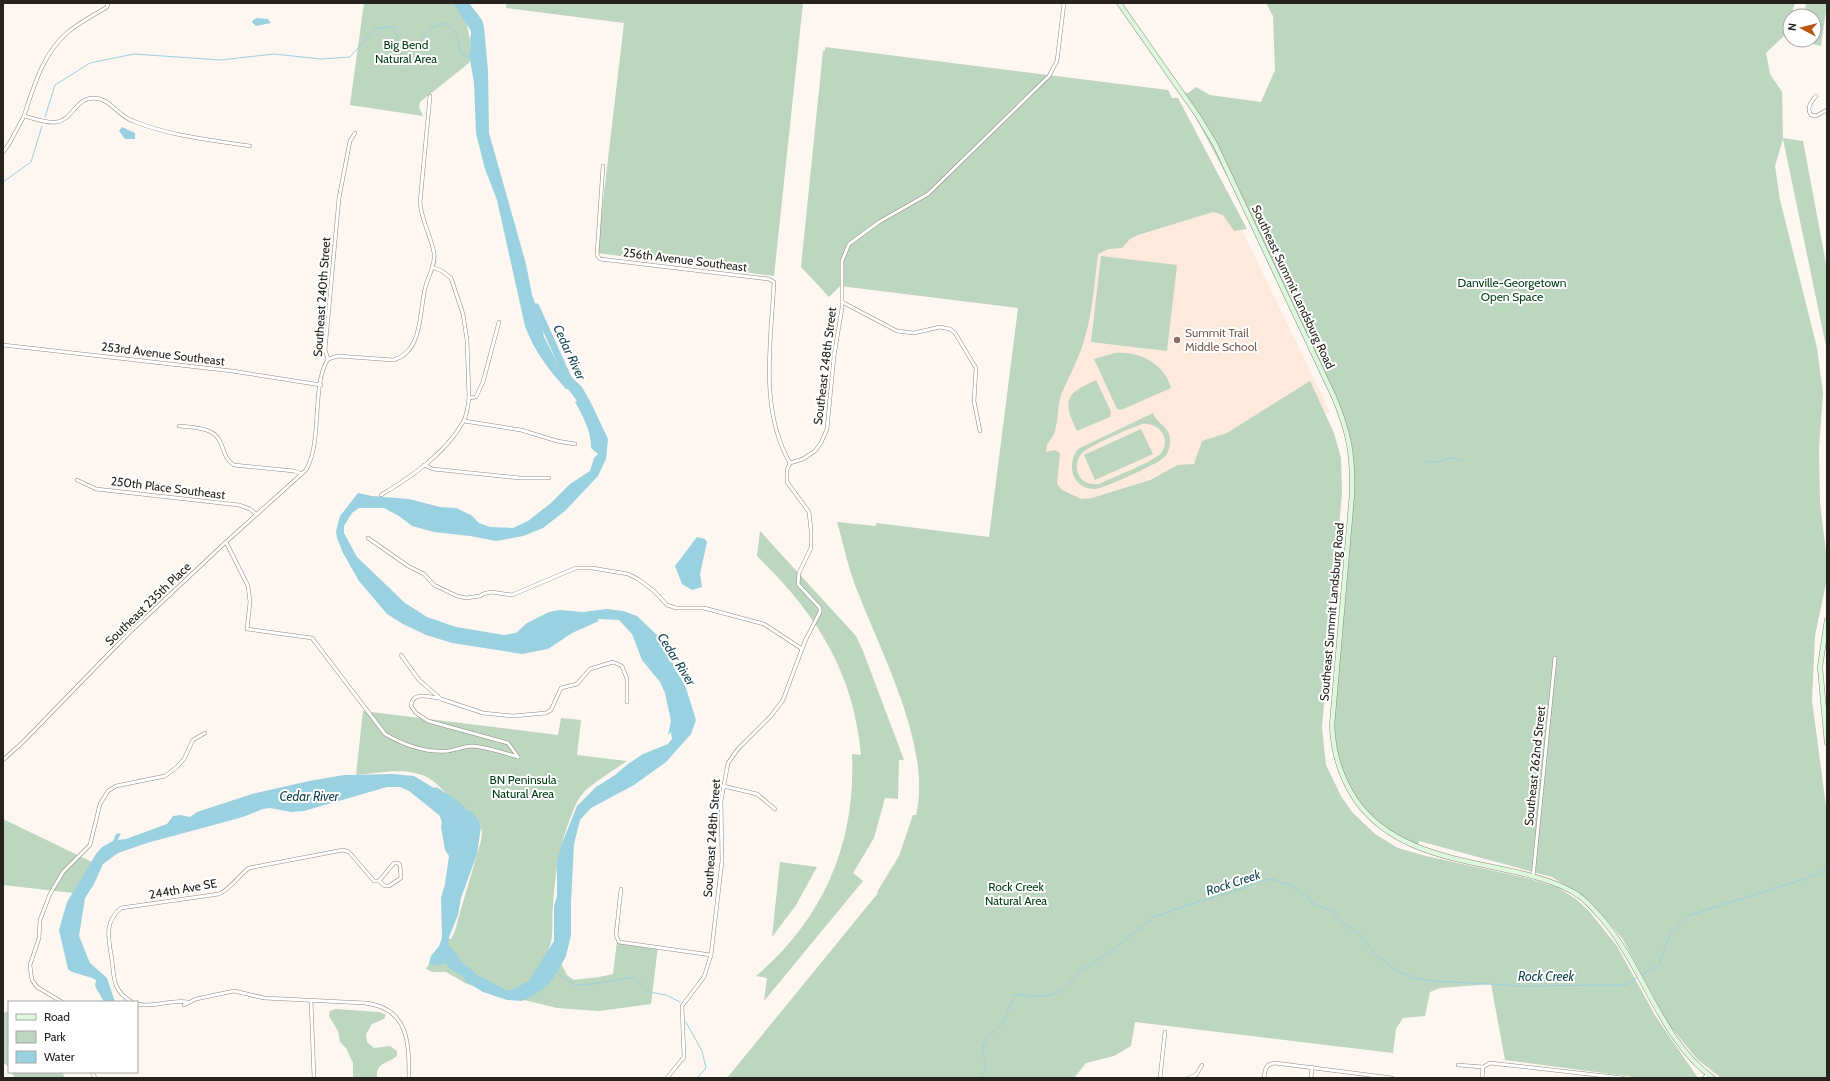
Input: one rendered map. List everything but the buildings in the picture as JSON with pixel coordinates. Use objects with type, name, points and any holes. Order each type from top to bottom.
[{"type":"street","points":[[3,152],[24,116],[42,67],[55,47],[69,32],[107,7],[108,3]]},
{"type":"street","name":"Southeast 248th Street","points":[[667,1078],[684,1057],[682,1006],[704,977],[711,955],[722,861],[721,801],[723,786],[731,757],[771,716],[783,700],[802,649],[820,612],[820,608],[798,584],[799,573],[811,548],[812,538],[809,512],[787,482],[787,470],[790,463],[803,459],[815,451],[821,443],[827,429],[842,302],[842,261],[849,244],[879,222],[928,194],[1049,76],[1057,61],[1064,3]]},
{"type":"street","name":"Southeast Summit Landsburg Road","points":[[1119,3],[1198,116],[1217,149],[1346,428],[1352,459],[1352,494],[1332,725],[1335,754],[1343,777],[1366,812],[1384,829],[1406,843],[1428,851],[1533,877],[1555,884],[1577,895],[1596,912],[1621,943],[1680,1044],[1693,1060],[1713,1078]]},
{"type":"street","points":[[328,359],[338,356],[393,360],[408,352],[418,331],[425,289],[432,267],[434,253],[421,216],[420,203],[430,96]]},
{"type":"street","points":[[1816,96],[1809,107],[1811,116],[1816,116],[1827,110]]},
{"type":"street","points":[[24,116],[58,122],[67,118],[73,109],[82,101],[100,99],[105,101],[125,118],[140,124],[191,137],[250,146]]},
{"type":"street","name":"Southeast 240th Street","points":[[310,464],[321,385],[328,359],[325,350],[339,198],[350,141],[355,133]]},
{"type":"street","name":"256th Avenue Southeast","points":[[603,166],[597,255],[600,259],[773,280],[769,381],[772,420],[781,446],[790,463]]},
{"type":"street","points":[[381,495],[408,478],[424,465],[448,442],[464,421],[469,398],[467,340],[463,314],[451,278],[442,271],[432,267]]},
{"type":"street","points":[[842,302],[897,331],[914,333],[940,327],[950,329],[955,334],[976,368],[974,401],[980,431]]},
{"type":"street","points":[[469,398],[476,397],[481,388],[499,322]]},
{"type":"street","name":"253rd Avenue Southeast","points":[[3,345],[232,371],[321,385]]},
{"type":"street","points":[[464,421],[521,430],[557,441],[575,444]]},
{"type":"street","points":[[179,426],[210,431],[217,435],[221,440],[228,460],[234,465],[302,474]]},
{"type":"street","name":"Southeast 235th Place","points":[[3,760],[23,742],[130,633],[256,514],[302,474],[310,464]]},
{"type":"street","points":[[424,465],[433,468],[495,476],[549,478]]},
{"type":"street","name":"250th Place Southeast","points":[[77,480],[96,489],[239,506],[250,509],[256,514]]},
{"type":"street","points":[[368,538],[408,566],[424,574],[434,585],[457,596],[466,598],[480,596],[491,592],[512,595],[576,568],[592,568],[628,574],[638,579],[654,591],[667,605],[676,608],[704,608],[764,624],[802,649]]},
{"type":"street","points":[[226,542],[248,586],[250,602],[247,629],[312,638],[385,734],[398,742],[436,751],[471,746],[483,747],[518,757],[508,743],[428,721],[416,713],[411,706],[411,701],[420,696],[441,699],[483,713],[513,716],[546,713],[551,710],[561,688],[577,684],[590,669],[613,662],[622,666],[627,679],[627,702]]},
{"type":"street","points":[[1827,620],[1820,667],[1827,743]]},
{"type":"street","points":[[401,655],[419,680],[441,699]]},
{"type":"street","name":"Southeast 262nd Street","points":[[1533,877],[1555,658]]},
{"type":"street","points":[[60,1001],[37,987],[32,980],[30,965],[39,938],[40,920],[50,894],[63,872],[90,845],[100,804],[108,791],[116,786],[165,776],[177,768],[184,759],[193,740],[205,733]]},
{"type":"street","points":[[723,786],[757,794],[776,809]]},
{"type":"street","name":"244th Ave SE","points":[[130,1001],[124,998],[114,980],[108,945],[111,921],[121,908],[219,894],[223,892],[240,874],[249,868],[342,850],[349,852],[371,878],[379,881]]},
{"type":"street","points":[[394,863],[398,863],[400,865],[401,878],[385,886],[379,881],[394,863]]},
{"type":"street","points":[[621,889],[616,935],[617,940],[621,943],[711,955]]},
{"type":"street","points":[[184,1005],[189,1002],[234,991],[264,998],[370,1003],[388,1010],[401,1024],[408,1038],[409,1078]]},
{"type":"street","points":[[138,1004],[144,1006],[177,1000],[189,1002]]},
{"type":"street","points":[[311,1000],[314,1078]]},
{"type":"street","points":[[1160,1078],[1165,1032]]},
{"type":"street","points":[[1264,1078],[1265,1068],[1271,1063],[1392,1078]]},
{"type":"street","points":[[1458,1065],[1483,1067],[1490,1063],[1623,1078]]},
{"type":"street","points":[[1189,1078],[1196,1075],[1202,1065]]},
{"type":"street","points":[[1311,1078],[1312,1067]]},
{"type":"street","points":[[1482,1078],[1483,1067]]},
{"type":"street","points":[[1355,1073],[1355,1078]]},
{"type":"street","points":[[1704,1078],[1708,1074]]},
{"type":"shaded area","name":"Summit Trail Middle School","points":[[1225,195],[1330,412],[1037,521],[1068,268]]},
{"type":"green space","name":"Big Bend Natural Area","points":[[364,3],[466,3],[466,20],[472,52],[469,63],[420,102],[419,107],[423,116],[350,105]]},
{"type":"green space","points":[[507,3],[803,3],[774,276],[597,253],[624,23],[506,8]]},
{"type":"green space","name":"Danville-Georgetown Open Space","points":[[1266,3],[1795,3],[1793,8],[1782,8],[1782,38],[1766,53],[1770,74],[1782,92],[1783,138],[1803,141],[1827,269],[1827,351],[1783,139],[1775,166],[1780,200],[1817,348],[1823,393],[1819,448],[1820,503],[1827,560],[1827,578],[1815,636],[1812,700],[1827,814],[1827,1078],[1721,1078],[1698,1060],[1669,1025],[1622,938],[1591,902],[1552,877],[1419,841],[1418,848],[1400,840],[1370,821],[1350,794],[1342,778],[1333,742],[1351,482],[1351,466],[1343,421],[1266,249],[1182,92],[1188,93],[1196,87],[1210,95],[1261,102],[1275,70],[1273,16]]},
{"type":"green space","points":[[1806,3],[1827,3],[1822,39],[1822,8],[1805,8]]},
{"type":"green space","name":"Rock Creek Natural Area","points":[[825,47],[1168,90],[1172,98],[1178,98],[1247,229],[1234,231],[1223,215],[1213,212],[1138,235],[1130,239],[1122,248],[1109,249],[1098,254],[1092,303],[1085,339],[1061,395],[1054,434],[1047,444],[1046,452],[1055,450],[1060,453],[1057,484],[1062,490],[1081,499],[1092,498],[1150,480],[1178,465],[1194,464],[1202,441],[1227,433],[1310,381],[1334,433],[1341,458],[1342,492],[1322,727],[1326,765],[1341,796],[1352,812],[1375,834],[1398,848],[1426,856],[1530,879],[1557,887],[1576,899],[1589,911],[1617,946],[1656,1017],[1698,1078],[1641,1078],[1505,1060],[1491,984],[1440,988],[1430,992],[1425,1016],[1403,1018],[1396,1029],[1393,1053],[1135,1022],[1131,1046],[1114,1056],[1086,1063],[1074,1078],[727,1078],[878,893],[877,892],[899,856],[913,815],[916,815],[919,789],[917,762],[911,733],[892,674],[855,586],[837,522],[876,526],[876,523],[989,537],[1018,308],[840,286],[829,297],[801,267],[823,51],[825,51]]},
{"type":"green space","points":[[1101,256],[1177,265],[1167,351],[1091,342]]},
{"type":"green space","points":[[1115,353],[1133,354],[1149,360],[1157,365],[1168,379],[1171,388],[1121,410],[1117,409],[1094,359]]},
{"type":"green space","points":[[1096,380],[1111,412],[1110,417],[1077,431],[1069,412],[1069,399],[1072,394]]},
{"type":"green space","points":[[1153,413],[1168,432],[1170,440],[1167,453],[1157,462],[1140,471],[1095,489],[1087,488],[1081,485],[1073,475],[1072,462],[1078,449]],"holes":[[[1142,424],[1148,424],[1158,428],[1164,436],[1164,446],[1162,452],[1158,456],[1099,484],[1088,483],[1080,477],[1077,471],[1077,462],[1081,454],[1100,442],[1129,429]]]},
{"type":"green space","points":[[1141,429],[1153,454],[1095,480],[1084,455]]},
{"type":"green space","points":[[760,531],[856,636],[904,760],[899,760],[898,799],[885,798],[874,838],[853,873],[863,881],[764,1001],[767,978],[756,976],[780,953],[800,929],[817,904],[831,877],[841,848],[848,818],[852,787],[852,754],[861,755],[857,725],[850,697],[841,671],[814,622],[797,599],[757,556]]},
{"type":"green space","name":"BN Peninsula Natural Area","points":[[363,711],[558,735],[561,718],[581,720],[577,755],[627,761],[587,789],[579,799],[573,811],[563,840],[556,872],[552,911],[552,934],[548,951],[555,952],[567,975],[574,980],[613,974],[617,941],[658,946],[651,1004],[599,1011],[557,1008],[488,991],[467,984],[446,972],[433,972],[426,969],[444,938],[451,939],[455,931],[481,842],[481,827],[477,818],[454,801],[434,782],[422,775],[403,771],[394,771],[356,775]]},
{"type":"green space","points":[[3,819],[92,862],[73,893],[3,885]]},
{"type":"green space","points":[[780,862],[817,867],[796,905],[772,937]]},
{"type":"green space","points":[[336,1009],[379,1012],[386,1015],[384,1019],[372,1024],[366,1034],[367,1042],[374,1048],[390,1046],[397,1051],[397,1056],[380,1066],[377,1073],[377,1078],[353,1078],[353,1063],[346,1048],[340,1042],[338,1031],[329,1016],[330,1011]]},
{"type":"green space","points":[[8,1011],[8,1067],[3,1062],[3,1013]]},
{"type":"green space","points":[[12,1073],[63,1073],[64,1078],[15,1078]]},
{"type":"water","points":[[453,3],[469,3],[482,20],[488,71],[489,133],[526,264],[532,295],[540,316],[544,337],[558,364],[582,387],[608,439],[606,459],[598,476],[565,511],[543,528],[523,536],[496,541],[470,536],[434,532],[412,526],[399,516],[384,508],[359,508],[352,513],[344,526],[344,533],[357,557],[405,603],[427,617],[456,627],[504,635],[516,633],[527,623],[549,612],[560,610],[583,612],[607,609],[623,611],[637,616],[658,636],[686,688],[696,720],[691,734],[666,762],[634,785],[591,808],[580,820],[574,844],[571,935],[566,956],[558,971],[547,986],[531,997],[522,1001],[507,1000],[483,992],[467,982],[453,964],[444,963],[434,966],[429,963],[431,956],[439,946],[442,938],[441,898],[445,884],[449,856],[445,850],[441,827],[442,822],[439,815],[409,791],[400,787],[387,787],[304,811],[291,812],[270,808],[263,809],[243,817],[147,843],[118,853],[103,864],[94,884],[85,898],[79,936],[90,963],[107,978],[115,1001],[103,1001],[95,986],[96,980],[68,969],[59,930],[67,902],[96,854],[102,847],[113,841],[116,834],[121,833],[118,840],[126,839],[167,824],[173,816],[180,815],[190,817],[197,812],[252,794],[309,781],[344,775],[393,774],[414,776],[434,788],[453,806],[470,811],[478,819],[481,827],[477,854],[461,898],[458,915],[449,937],[448,944],[462,962],[479,976],[508,991],[512,990],[528,982],[554,941],[554,906],[557,896],[557,862],[561,846],[577,806],[596,787],[615,775],[628,764],[643,754],[668,744],[672,739],[671,732],[668,735],[671,721],[665,693],[660,682],[642,660],[632,634],[619,620],[597,619],[599,621],[572,633],[548,649],[522,654],[452,643],[426,635],[403,624],[387,614],[359,581],[343,553],[337,538],[336,531],[340,516],[358,493],[372,496],[409,499],[440,507],[456,508],[471,515],[479,523],[490,527],[513,528],[528,521],[551,503],[570,484],[590,471],[594,458],[598,454],[591,448],[590,436],[584,419],[575,402],[577,401],[542,360],[525,326],[497,200],[485,169],[476,133],[474,83],[469,54],[471,50],[471,31]]},
{"type":"water","points":[[257,18],[268,19],[271,23],[256,26],[252,22]]},
{"type":"water","points":[[122,127],[135,133],[135,139],[125,139],[119,131]]},
{"type":"water","points":[[697,537],[705,539],[707,542],[700,574],[702,587],[692,590],[682,584],[675,566]]},
{"type":"waterway","points":[[45,117],[55,85],[90,63],[134,54],[220,60],[274,54],[321,59],[350,57],[376,28],[393,27],[400,44],[415,48],[431,28],[445,23],[457,34],[461,54],[470,58]]},
{"type":"waterway","points":[[3,182],[31,162],[42,126]]},
{"type":"waterway","name":"Cedar River","points":[[536,307],[569,380]]},
{"type":"waterway","points":[[1426,461],[1436,462],[1452,457],[1461,461]]},
{"type":"waterway","name":"Cedar River","points":[[436,791],[459,806],[465,814]]},
{"type":"waterway","name":"Rock Creek","points":[[1642,975],[1659,965],[1670,934],[1690,915],[1817,875],[1827,866]]},
{"type":"waterway","name":"Rock Creek","points":[[981,1078],[986,1069],[983,1051],[984,1043],[1002,1023],[1017,994],[1030,997],[1051,995],[1063,990],[1082,970],[1111,951],[1154,917],[1241,889],[1261,881],[1272,879],[1292,886],[1300,893],[1308,897],[1312,903],[1333,911],[1342,923],[1359,933],[1378,957],[1396,970],[1415,978],[1435,981],[1519,986],[1626,985],[1638,977]]},
{"type":"waterway","name":"Cedar River","points":[[446,956],[452,966],[466,974]]},
{"type":"waterway","name":"Rock Creek","points":[[557,973],[575,985],[593,984],[634,977],[649,992],[666,995],[680,1002]]},
{"type":"waterway","name":"Rock Creek","points":[[686,1022],[702,1051],[706,1068],[697,1078]]},
{"type":"place","name":"Summit Trail Middle School","points":[[1177,340]]}]
